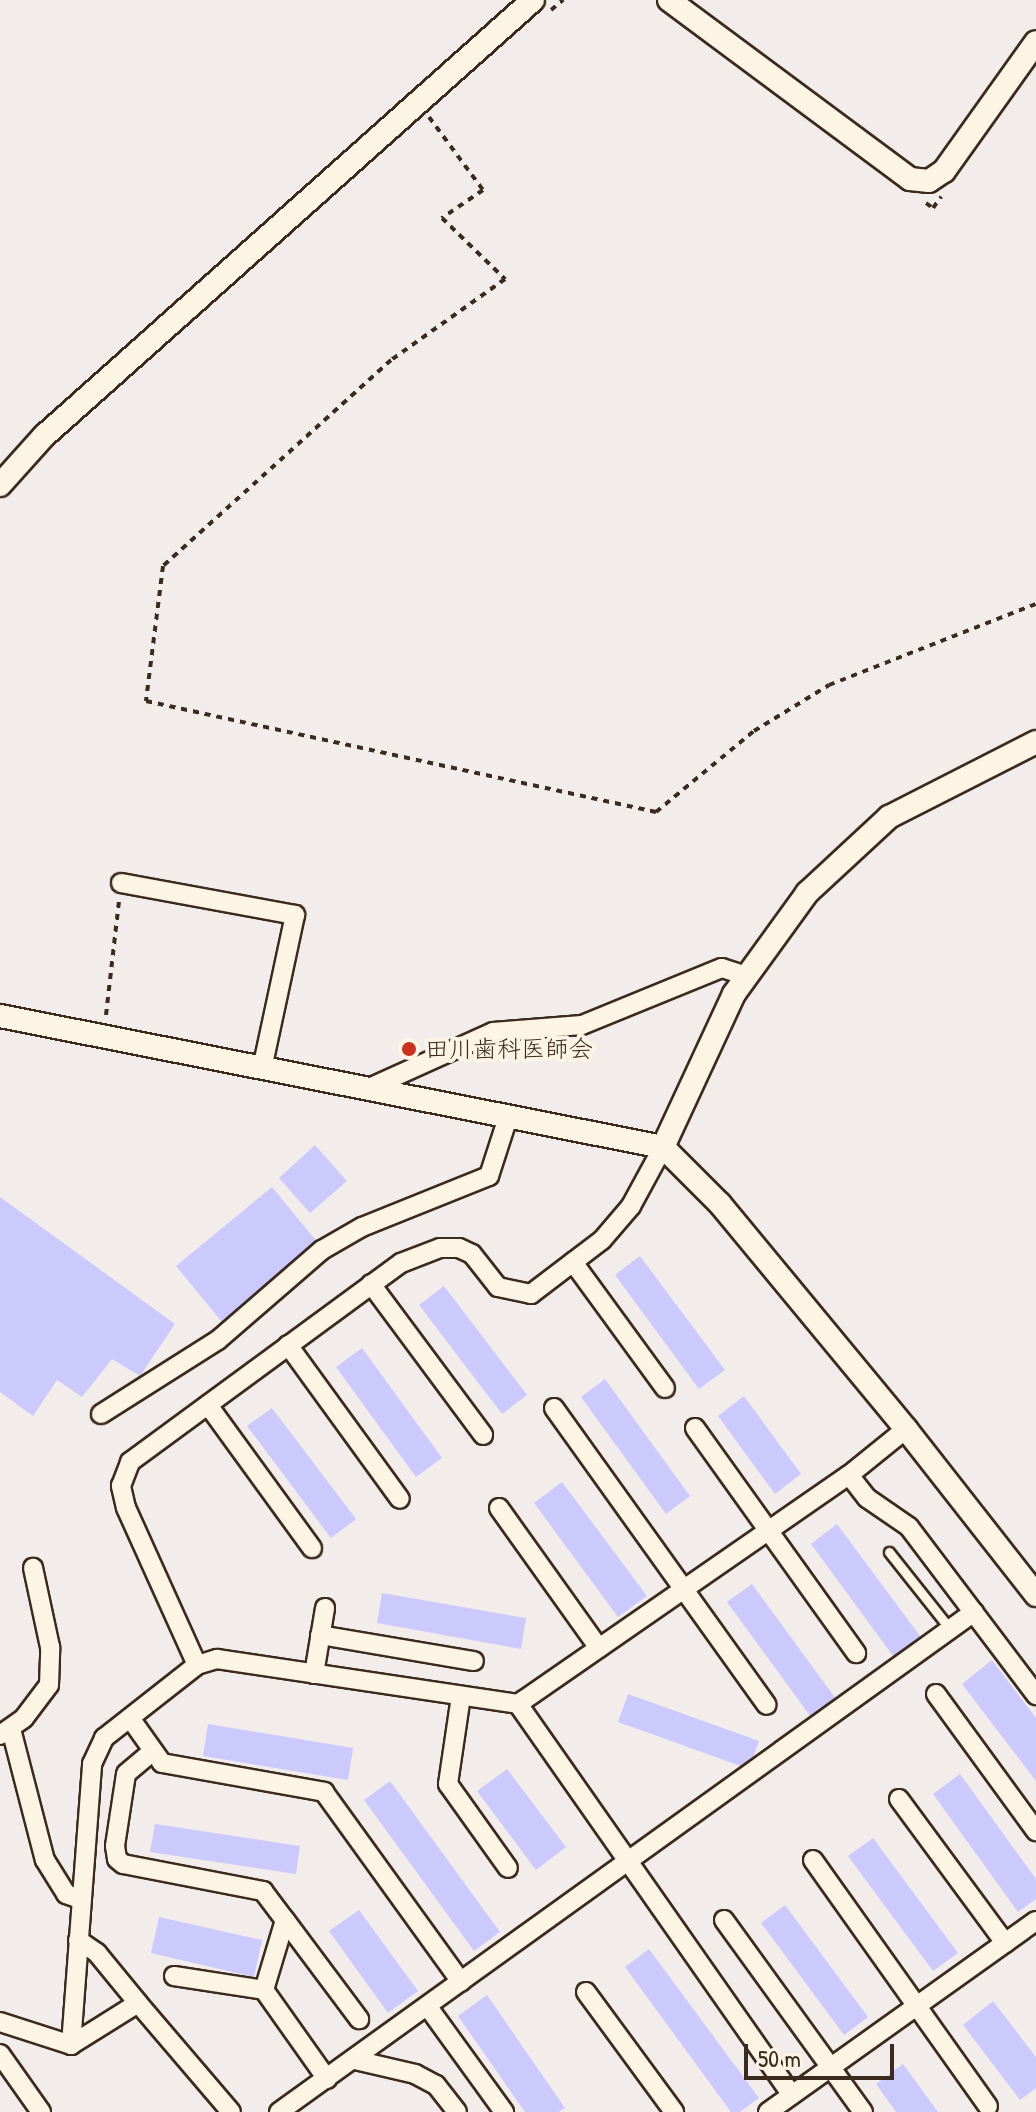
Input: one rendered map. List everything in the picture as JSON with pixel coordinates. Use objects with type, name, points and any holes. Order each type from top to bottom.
[{"type":"street","points":[[0,485],[44,436],[533,0]]},
{"type":"street","points":[[669,0],[910,179],[929,181],[944,171],[1036,42]]},
{"type":"street","points":[[197,1665],[126,1508],[121,1486],[130,1462],[401,1263],[440,1248],[459,1248],[472,1254],[498,1287],[531,1294],[602,1240],[631,1206],[663,1147],[734,994],[807,893],[889,817],[1036,742]]},
{"type":"street","points":[[121,883],[295,915],[262,1069]]},
{"type":"street","points":[[367,1089],[493,1032],[582,1025],[722,968],[747,976]]},
{"type":"street","points":[[0,1016],[663,1147],[720,1204],[906,1429],[1036,1595]]},
{"type":"street","points":[[101,1414],[218,1340],[322,1250],[362,1227],[489,1176],[508,1117]]},
{"type":"street","points":[[573,1262],[665,1388]]},
{"type":"street","points":[[371,1284],[483,1435]]},
{"type":"street","points":[[288,1345],[400,1499]]},
{"type":"street","points":[[208,1405],[312,1548]]},
{"type":"street","points":[[554,1408],[767,1705]]},
{"type":"street","points":[[695,1428],[856,1653]]},
{"type":"street","points":[[71,2045],[92,1764],[104,1738],[197,1665],[217,1659],[518,1704],[849,1475],[906,1429]]},
{"type":"street","points":[[849,1475],[867,1498],[909,1527],[1036,1695]]},
{"type":"street","points":[[499,1508],[599,1648]]},
{"type":"street","points":[[33,1568],[50,1647],[49,1685],[38,1702],[6,1732],[17,1740],[45,1860],[66,1894],[80,1899]]},
{"type":"street","points":[[314,1674],[325,1608]]},
{"type":"street","points":[[279,2112],[974,1612]]},
{"type":"street","points":[[320,1635],[474,1661]]},
{"type":"street","points":[[936,1694],[1036,1831]]},
{"type":"street","points":[[461,1696],[448,1784],[508,1868]]},
{"type":"street","points":[[518,1704],[792,2095]]},
{"type":"street","points":[[130,1718],[162,1763],[324,1792],[461,1982]]},
{"type":"street","points":[[153,1751],[126,1774],[115,1846],[117,1859],[123,1864],[263,1891],[359,2019]]},
{"type":"street","points":[[899,1799],[1005,1943]]},
{"type":"street","points":[[813,1860],[988,2106]]},
{"type":"street","points":[[264,1990],[285,1920]]},
{"type":"street","points":[[724,1920],[863,2112]]},
{"type":"street","points":[[768,2112],[1036,1921]]},
{"type":"street","points":[[78,1940],[97,1953],[231,2112]]},
{"type":"street","points":[[174,1976],[264,1990],[327,2079]]},
{"type":"street","points":[[586,1992],[674,2112]]},
{"type":"street","points":[[71,2045],[138,2003]]},
{"type":"street","points":[[428,2007],[504,2112]]},
{"type":"street","points":[[0,2022],[71,2045]]},
{"type":"street","points":[[0,2054],[41,2112]]},
{"type":"street","points":[[355,2060],[415,2074],[436,2085],[457,2112]]},
{"type":"lane","points":[[889,1552],[950,1629]]},
{"type":"path","points":[[427,114],[483,190],[442,218],[505,279],[391,360],[163,566],[146,701],[656,812],[754,731],[829,685],[1036,604]]},
{"type":"path","points":[[103,1037],[121,883]]},
{"type":"building","points":[[315,1145],[347,1181],[310,1213],[279,1178]]},
{"type":"building","points":[[272,1187],[318,1243],[222,1322],[176,1266]]},
{"type":"building","points":[[0,1197],[175,1324],[140,1376],[112,1359],[82,1397],[57,1380],[33,1416],[0,1392]]},
{"type":"building","points":[[640,1256],[725,1370],[699,1389],[615,1275]]},
{"type":"building","points":[[444,1286],[527,1395],[502,1414],[419,1305]]},
{"type":"building","points":[[362,1348],[442,1458],[416,1477],[336,1367]]},
{"type":"building","points":[[605,1379],[690,1496],[666,1514],[581,1397]]},
{"type":"building","points":[[744,1396],[801,1474],[775,1494],[718,1416]]},
{"type":"building","points":[[272,1408],[356,1519],[331,1538],[247,1426]]},
{"type":"building","points":[[562,1482],[647,1596],[618,1617],[534,1503]]},
{"type":"building","points":[[837,1524],[923,1640],[896,1660],[811,1544]]},
{"type":"building","points":[[752,1584],[836,1699],[811,1717],[727,1602]]},
{"type":"building","points":[[382,1593],[526,1618],[521,1649],[377,1623]]},
{"type":"building","points":[[992,1660],[1036,1718],[1036,1781],[962,1684]]},
{"type":"building","points":[[628,1694],[759,1741],[749,1769],[618,1722]]},
{"type":"building","points":[[208,1724],[353,1748],[348,1780],[203,1756]]},
{"type":"building","points":[[507,1769],[566,1847],[536,1870],[477,1791]]},
{"type":"building","points":[[960,1774],[1036,1879],[1036,1899],[1018,1912],[933,1794]]},
{"type":"building","points":[[390,1781],[500,1932],[474,1951],[364,1800]]},
{"type":"building","points":[[155,1824],[300,1846],[296,1874],[150,1852]]},
{"type":"building","points":[[873,1838],[958,1953],[933,1971],[848,1856]]},
{"type":"building","points":[[785,1905],[868,2017],[844,2035],[761,1923]]},
{"type":"building","points":[[359,1910],[418,1991],[388,2013],[329,1931]]},
{"type":"building","points":[[159,1917],[262,1940],[254,1977],[151,1953]]},
{"type":"building","points":[[649,1949],[759,2098],[740,2112],[731,2112],[625,1967]]},
{"type":"building","points":[[487,1995],[565,2108],[558,2112],[525,2112],[458,2016]]},
{"type":"building","points":[[993,2001],[1036,2057],[1036,2088],[1020,2100],[963,2025]]},
{"type":"building","points":[[903,2064],[938,2112],[896,2112],[876,2084]]},
{"type":"place","name":"田川歯科医師会","points":[[409,1049]]}]
